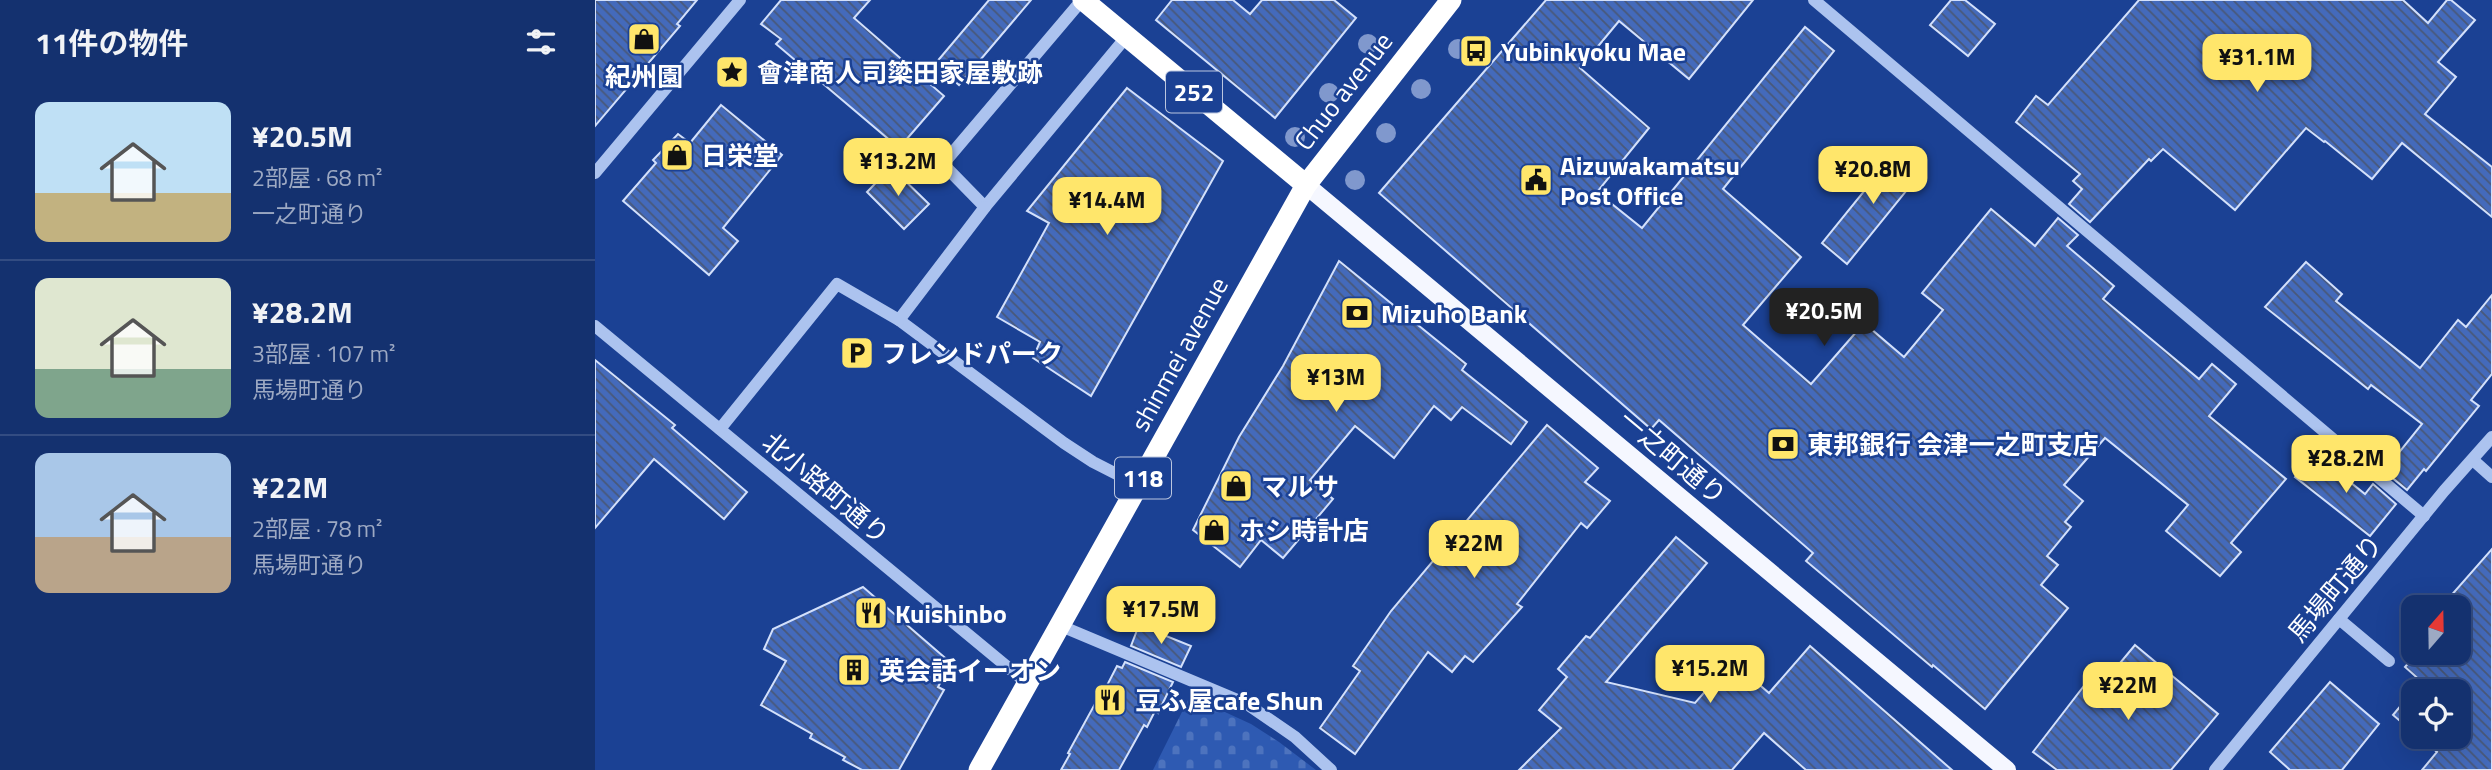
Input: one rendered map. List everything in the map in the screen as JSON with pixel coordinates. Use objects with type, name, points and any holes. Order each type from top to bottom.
[{"type":"highway","name":"252","points":[[1083,0],[1306,185]]},
{"type":"highway","name":"Chuo avenue","points":[[1306,185],[1451,0]]},
{"type":"highway","name":"shinmei avenue","points":[[979,770],[1306,185]]},
{"type":"main road","name":"一之町通り","points":[[1306,185],[2007,770]]},
{"type":"street","points":[[595,173],[740,0]]},
{"type":"street","points":[[985,207],[943,164],[1083,0]]},
{"type":"street","points":[[1814,0],[2424,516]]},
{"type":"street","points":[[899,320],[985,207],[1127,36]]},
{"type":"street","points":[[720,429],[837,284],[899,320],[1064,443],[1093,462],[1138,485]]},
{"type":"street","name":"北小路町通り","points":[[595,326],[1028,684]]},
{"type":"street","name":"馬場町通り","points":[[2215,770],[2492,437]]},
{"type":"street","points":[[2473,460],[2492,477]]},
{"type":"street","points":[[2340,619],[2389,661]]},
{"type":"street","points":[[1061,626],[1247,704],[1295,737],[1331,770]]},
{"type":"green space","points":[[1190,696],[1251,724],[1316,770],[1153,770]]},
{"type":"building","points":[[595,0],[697,0],[677,24],[680,26],[595,126]]},
{"type":"building","points":[[781,0],[870,0],[854,18],[944,96],[899,148],[776,44],[781,39],[761,24]]},
{"type":"building","points":[[989,0],[1031,0],[959,85],[935,64]]},
{"type":"building","points":[[1172,0],[1233,0],[1250,14],[1262,0],[1334,0],[1356,18],[1275,118],[1156,20]]},
{"type":"building","points":[[1546,0],[1753,0],[1689,79],[1619,21],[1580,68],[1649,128],[1597,192],[1642,228],[1805,27],[1834,51],[1723,189],[1801,257],[1743,325],[1811,384],[1864,323],[1904,357],[1943,310],[1922,293],[1991,209],[2035,246],[2058,218],[2078,235],[2067,246],[2114,286],[2103,299],[2199,379],[2212,364],[2236,384],[2209,416],[2286,479],[2231,543],[2241,552],[2220,576],[2166,531],[2188,505],[2105,438],[2064,485],[2083,501],[2065,522],[2071,527],[2047,556],[2058,565],[2041,585],[2068,608],[1985,709],[1933,665],[1932,667],[1806,561],[1813,553],[1659,420],[1651,429],[1379,193]]},
{"type":"building","points":[[1951,0],[1965,0],[1995,24],[1968,56],[1930,25]]},
{"type":"building","points":[[2139,0],[2403,0],[2428,23],[2447,0],[2451,0],[2475,20],[2438,62],[2456,77],[2425,114],[2492,167],[2492,217],[2402,143],[2372,179],[2306,128],[2235,210],[2163,149],[2151,161],[2149,159],[2090,222],[2069,204],[2082,189],[2073,181],[2080,174],[2016,122],[2036,96],[2048,105]]},
{"type":"building","points":[[1127,88],[1223,161],[1091,396],[1033,358],[1040,342],[997,317],[1049,223],[1027,211]]},
{"type":"building","points":[[721,105],[782,155],[723,228],[738,241],[709,275],[623,201],[656,163],[653,160],[678,134],[690,143]]},
{"type":"building","points":[[1899,148],[1924,169],[1847,264],[1822,243]]},
{"type":"building","points":[[891,167],[929,204],[904,229],[867,192]]},
{"type":"building","points":[[1339,261],[1466,364],[1462,370],[1527,422],[1511,444],[1462,407],[1451,420],[1434,406],[1394,458],[1355,426],[1310,480],[1333,499],[1283,558],[1261,540],[1240,567],[1193,530],[1239,437],[1283,366]]},
{"type":"building","points":[[2306,262],[2342,294],[2336,301],[2420,368],[2458,320],[2466,327],[2492,295],[2492,374],[2471,400],[2479,406],[2407,490],[2384,471],[2422,424],[2371,385],[2368,389],[2265,307]]},
{"type":"building","points":[[595,360],[675,425],[672,428],[747,492],[724,519],[654,459],[595,528]]},
{"type":"building","points":[[1547,425],[1598,468],[1585,482],[1610,501],[1587,528],[1581,523],[1517,604],[1522,607],[1473,662],[1465,656],[1452,672],[1428,652],[1355,754],[1320,728],[1360,671],[1353,666],[1391,611]]},
{"type":"building","points":[[2314,453],[2365,494],[2373,484],[2396,504],[2370,536],[2295,477]]},
{"type":"building","points":[[1676,537],[1707,563],[1606,682],[1695,703],[1732,661],[1769,693],[1810,646],[1952,770],[1806,770],[1764,733],[1732,770],[1519,770],[1561,728],[1539,710],[1567,677],[1558,669],[1586,636],[1590,638]]},
{"type":"building","points":[[2492,549],[2492,770],[2422,770],[2437,752],[2433,749],[2471,749],[2471,679],[2419,679],[2405,667],[2471,665],[2471,595],[2452,595]]},
{"type":"building","points":[[863,587],[951,663],[938,687],[944,690],[899,770],[862,770],[843,760],[845,757],[810,738],[812,734],[761,705],[786,661],[764,649],[773,629]]},
{"type":"building","points":[[1139,625],[1191,646],[1181,667],[1131,646]]},
{"type":"building","points":[[2135,645],[2218,714],[2171,770],[2057,770],[2033,752],[2087,682],[2094,688],[2103,677],[2106,680]]},
{"type":"building","points":[[1125,662],[1173,682],[1158,713],[1155,711],[1147,727],[1144,725],[1119,770],[1061,770],[1117,666],[1122,668]]},
{"type":"building","points":[[2330,682],[2379,724],[2342,770],[2290,770],[2270,752]]},
{"type":"building","points":[[2401,705],[2401,722],[2393,715]]},
{"type":"place","name":"紀州園","points":[[644,39]]},
{"type":"place","name":"Yubinkyoku Mae","points":[[1476,51]]},
{"type":"place","name":"會津商人司簗田家屋敷跡","points":[[732,72]]},
{"type":"place","name":"日栄堂","points":[[677,155]]},
{"type":"place","name":"Aizuwakamatsu Post Office","points":[[1536,180]]},
{"type":"place","name":"Mizuho Bank","points":[[1357,313]]},
{"type":"place","name":"フレンドパーク","points":[[857,353]]},
{"type":"place","name":"東邦銀行 会津一之町支店","points":[[1783,444]]},
{"type":"place","name":"マルサ","points":[[1236,486]]},
{"type":"place","name":"ホシ時計店","points":[[1214,530]]},
{"type":"place","name":"Kuishinbo","points":[[871,613]]},
{"type":"place","name":"英会話イーオン","points":[[854,670]]},
{"type":"place","name":"豆ふ屋cafe Shun","points":[[1110,700]]}]
